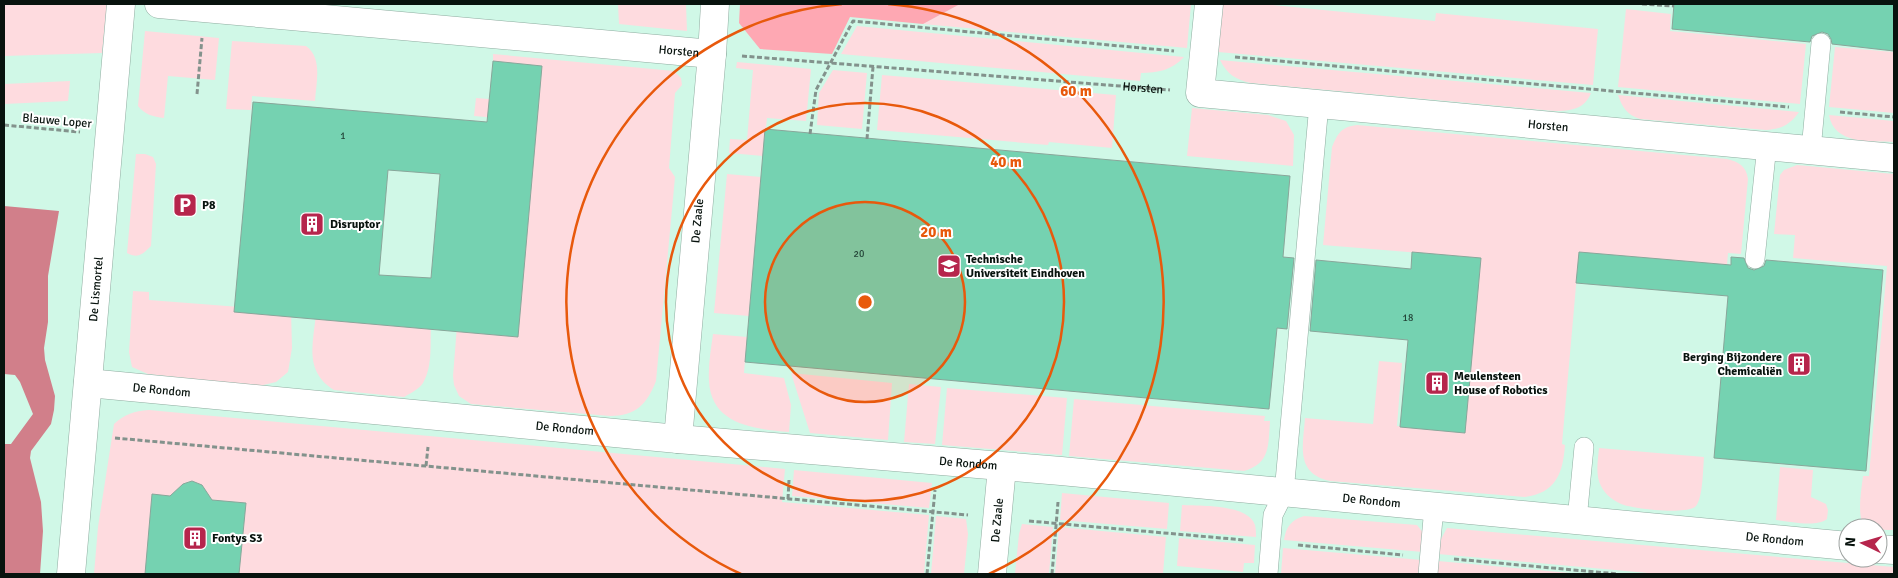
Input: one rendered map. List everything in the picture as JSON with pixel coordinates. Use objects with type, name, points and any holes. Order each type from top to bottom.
[{"type":"street","name":"De Lismortel","points":[[71,574],[121,4]]},
{"type":"street","name":"Horsten","points":[[160,4],[712,54]]},
{"type":"street","name":"De Zaale","points":[[678,439],[715,4]]},
{"type":"street","points":[[1200,93],[1209,4]]},
{"type":"street","name":"Horsten","points":[[1200,93],[1894,158]]},
{"type":"street","name":"De Rondom","points":[[88,383],[678,439],[1061,471],[1838,545]]},
{"type":"street","name":"De Zaale","points":[[992,574],[1002,467]]},
{"type":"lane","points":[[1811,150],[1821,43]]},
{"type":"lane","points":[[1268,574],[1273,515],[1284,493],[1319,104]]},
{"type":"lane","points":[[1755,259],[1767,145]]},
{"type":"lane","points":[[1578,520],[1584,446]]},
{"type":"lane","points":[[1429,566],[1434,507]]},
{"type":"path","points":[[1642,4],[1674,6]]},
{"type":"path","points":[[197,94],[204,8]]},
{"type":"path","points":[[810,134],[816,90],[853,22],[1894,117]]},
{"type":"path","name":"Horsten","points":[[712,54],[1200,93]]},
{"type":"path","points":[[867,138],[873,67]]},
{"type":"path","name":"Blauwe Loper","points":[[4,125],[109,134]]},
{"type":"path","points":[[83,435],[1271,543],[1429,566],[1618,574]]},
{"type":"path","points":[[928,574],[937,462]]},
{"type":"path","points":[[1052,574],[1061,471]]},
{"type":"shaded area","name":"Technische Universiteit Eindhoven","points":[[4,4],[1894,4],[1894,574],[4,574]]},
{"type":"shaded area","points":[[4,4],[107,4],[102,53],[4,56]]},
{"type":"shaded area","points":[[618,4],[686,4],[687,31],[619,24]]},
{"type":"shaded area","points":[[740,4],[960,4],[923,24],[850,17],[832,54],[760,49],[739,23]]},
{"type":"shaded area","points":[[960,4],[1191,4],[1187,48],[923,24]]},
{"type":"shaded area","points":[[1221,4],[1262,4],[1435,21],[1436,13],[1598,29],[1593,85],[1218,52]]},
{"type":"shaded area","points":[[1626,9],[1671,14],[1670,31],[1806,44],[1800,104],[1618,87]]},
{"type":"shaded area","points":[[857,26],[1184,57],[1175,65],[1164,70],[1141,73],[1140,81],[841,54]]},
{"type":"shaded area","points":[[145,31],[219,38],[215,80],[168,76],[164,118],[149,115],[138,106]]},
{"type":"shaded area","points":[[232,41],[306,46],[315,57],[317,64],[315,101],[252,96],[251,110],[226,109]]},
{"type":"shaded area","points":[[1835,47],[1894,52],[1894,113],[1829,107]]},
{"type":"shaded area","points":[[493,54],[674,71],[681,78],[682,85],[675,93],[669,168],[675,177],[656,381],[644,402],[634,411],[627,414],[610,416],[471,404],[459,396],[454,385],[457,326],[536,121],[474,116],[476,98],[539,103],[542,66],[493,61]]},
{"type":"shaded area","points":[[1220,60],[1591,93],[1585,103],[1577,108],[1555,111],[1251,83],[1232,76]]},
{"type":"shaded area","points":[[737,62],[811,69],[806,121],[767,118],[763,156],[729,153],[730,139],[747,140],[753,70],[736,68]]},
{"type":"shaded area","points":[[833,70],[867,73],[862,129],[817,125],[819,93]]},
{"type":"shaded area","points":[[882,75],[1116,95],[1112,148],[1049,142],[1048,145],[877,130]]},
{"type":"shaded area","points":[[70,81],[68,101],[4,104],[4,84]]},
{"type":"shaded area","points":[[1618,95],[1799,112],[1785,126],[1766,130],[1640,119],[1626,110]]},
{"type":"shaded area","points":[[1192,108],[1268,115],[1286,121],[1294,135],[1293,166],[1187,156]]},
{"type":"shaded area","points":[[1829,115],[1894,121],[1894,142],[1865,141],[1846,136],[1838,132],[1832,125]]},
{"type":"shaded area","points":[[1357,125],[1727,159],[1738,163],[1746,171],[1748,179],[1741,254],[1728,253],[1725,288],[1707,263],[1579,252],[1562,444],[1565,445],[1564,455],[1560,473],[1556,480],[1551,486],[1536,495],[1525,497],[1330,481],[1311,472],[1306,465],[1303,448],[1305,418],[1373,424],[1379,361],[1402,363],[1397,426],[1465,433],[1481,258],[1323,245],[1332,147],[1336,138],[1344,129]]},
{"type":"shaded area","points":[[136,154],[145,154],[153,157],[156,164],[151,246],[143,253],[134,256],[127,253]]},
{"type":"shaded area","points":[[1797,165],[1894,174],[1894,530],[1888,530],[1888,518],[1861,518],[1860,512],[1863,476],[1869,476],[1887,266],[1793,258],[1795,235],[1774,234],[1780,175],[1784,170]]},
{"type":"shaded area","points":[[727,174],[761,177],[749,316],[714,313]]},
{"type":"shaded area","points":[[4,206],[59,211],[48,276],[48,322],[44,348],[45,360],[55,396],[54,410],[51,424],[31,451],[30,458],[41,502],[43,531],[40,574],[4,574],[4,444],[11,444],[33,414],[20,382],[15,375],[4,374]]},
{"type":"shaded area","points":[[133,291],[149,292],[149,300],[291,311],[292,348],[288,372],[276,382],[259,386],[148,374],[132,367],[129,352]]},
{"type":"shaded area","points":[[316,314],[431,324],[430,362],[423,383],[404,397],[334,390],[324,383],[314,366],[312,346]]},
{"type":"shaded area","points":[[713,334],[747,337],[744,373],[784,378],[791,405],[789,432],[762,429],[737,422],[726,416],[718,407],[712,396],[709,381],[709,363]]},
{"type":"shaded area","points":[[791,373],[892,383],[888,440],[810,433]]},
{"type":"shaded area","points":[[909,384],[941,387],[935,444],[904,442]]},
{"type":"shaded area","points":[[947,388],[1067,398],[1062,455],[942,445]]},
{"type":"shaded area","points":[[1074,399],[1265,416],[1264,421],[1270,421],[1268,445],[1264,458],[1253,468],[1244,471],[1069,456]]},
{"type":"shaded area","points":[[149,410],[785,469],[782,502],[929,515],[924,574],[239,574],[246,503],[205,499],[202,485],[192,481],[182,486],[177,497],[152,495],[145,574],[94,574],[98,527],[114,424],[130,414]]},
{"type":"shaded area","points":[[1599,448],[1704,457],[1701,490],[1696,506],[1691,509],[1673,511],[1639,508],[1617,502],[1605,492],[1599,482],[1597,467]]},
{"type":"shaded area","points":[[1780,467],[1813,470],[1811,497],[1826,504],[1828,510],[1827,519],[1822,522],[1809,524],[1776,520]]},
{"type":"shaded area","points":[[794,470],[932,483],[929,508],[792,496]]},
{"type":"shaded area","points":[[1062,493],[1169,503],[1167,529],[1060,520]]},
{"type":"shaded area","points":[[1182,505],[1212,506],[1243,513],[1251,518],[1255,525],[1256,537],[1180,531]]},
{"type":"shaded area","points":[[936,516],[966,519],[968,534],[964,574],[931,574]]},
{"type":"shaded area","points":[[1304,516],[1417,525],[1424,534],[1423,552],[1284,540],[1290,525]]},
{"type":"shaded area","points":[[1022,524],[1053,527],[1049,574],[1015,574],[1019,534]]},
{"type":"shaded area","points":[[1059,527],[1166,537],[1163,574],[1055,574]]},
{"type":"shaded area","points":[[1447,528],[1838,562],[1838,568],[1894,567],[1894,574],[1659,574],[1438,554],[1440,541]]},
{"type":"shaded area","points":[[1179,538],[1255,545],[1254,563],[1244,563],[1243,572],[1177,566]]},
{"type":"shaded area","points":[[1283,548],[1422,560],[1421,574],[1281,574]]},
{"type":"shaded area","points":[[1438,561],[1581,574],[1436,574]]},
{"type":"building","points":[[1674,4],[1894,4],[1894,51],[1832,44],[1828,34],[1822,32],[1812,36],[1810,42],[1672,29]]},
{"type":"building","name":"Disruptor","points":[[493,61],[542,66],[518,337],[234,312],[253,102],[487,122]],"holes":[[[388,170],[440,174],[431,278],[379,275]]]},
{"type":"building","points":[[765,129],[1290,176],[1283,257],[1294,258],[1287,329],[1277,328],[1269,409],[745,362]]},
{"type":"building","name":"Meulensteen House of Robotics","points":[[1412,252],[1481,258],[1465,433],[1400,427],[1408,340],[1310,331],[1316,260],[1411,269]]},
{"type":"building","name":"Berging Bijzondere Chemicaliën","points":[[1579,252],[1731,265],[1731,257],[1744,258],[1748,268],[1754,270],[1764,266],[1766,260],[1883,270],[1866,471],[1714,458],[1728,296],[1576,283]]},
{"type":"building","name":"Fontys S3","points":[[192,481],[202,485],[212,500],[246,503],[239,574],[145,574],[152,494],[170,496],[183,484]]},
{"type":"place","name":"P8","points":[[185,205]]},
{"type":"place","name":"Disruptor","points":[[312,224]]},
{"type":"place","name":"Technische Universiteit Eindhoven","points":[[949,266]]},
{"type":"place","name":"Berging Bijzondere Chemicaliën","points":[[1799,364]]},
{"type":"place","name":"Meulensteen House of Robotics","points":[[1437,383]]},
{"type":"place","name":"Fontys S3","points":[[195,538]]}]
